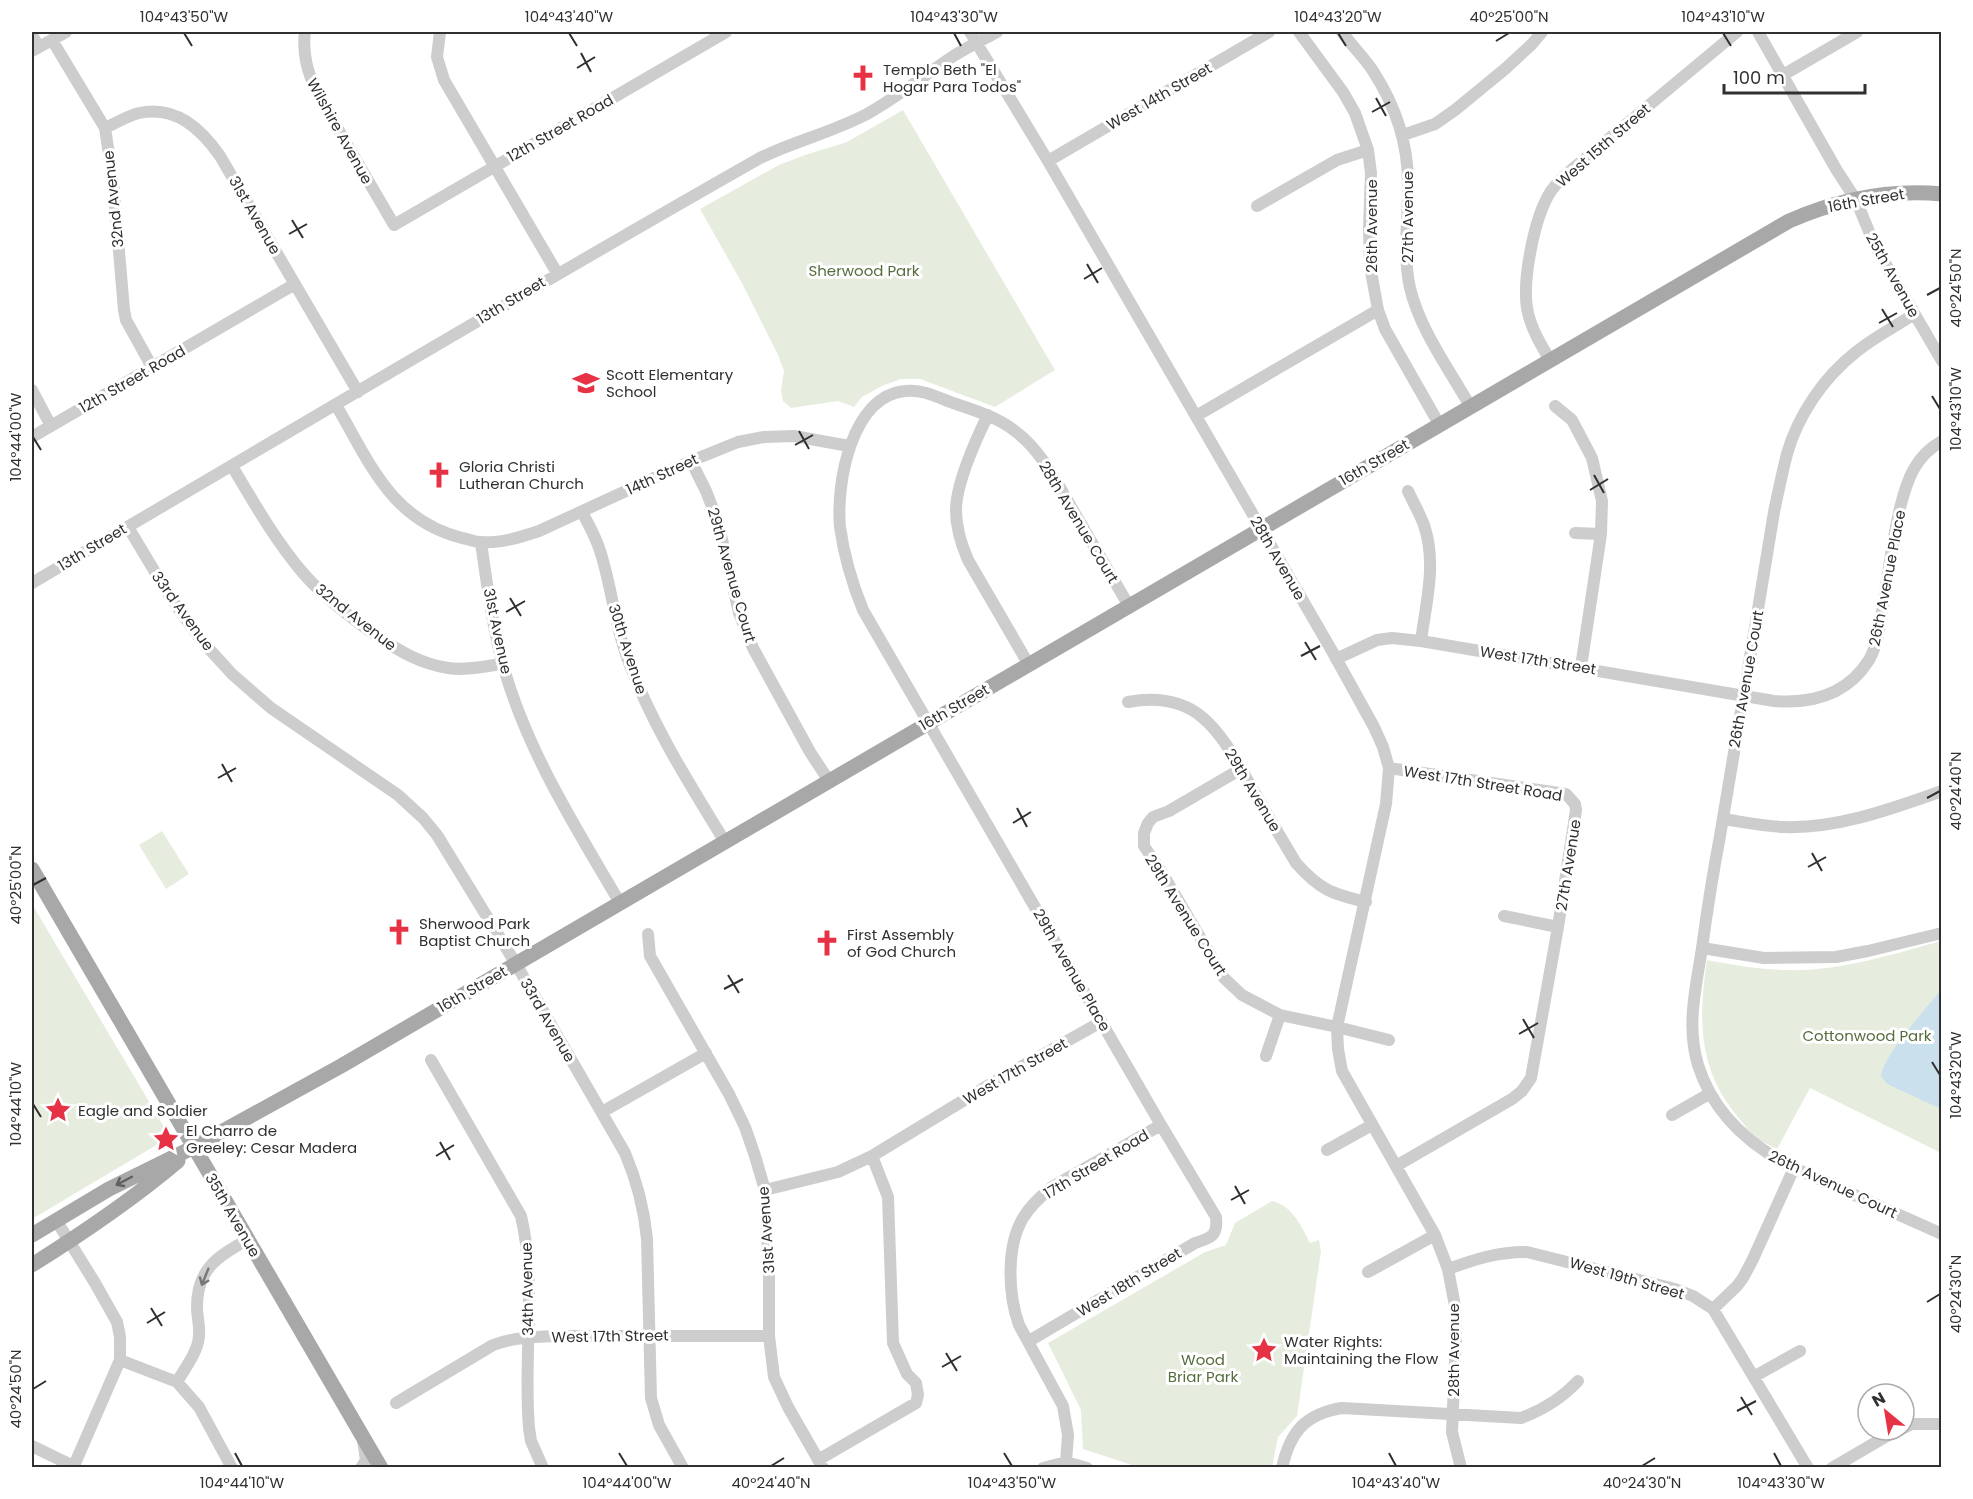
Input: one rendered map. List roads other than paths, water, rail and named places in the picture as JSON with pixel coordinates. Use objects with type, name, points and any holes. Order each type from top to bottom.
[{"type":"main road","name":"16th Street","points":[[32,1235],[133,1176],[194,1148],[292,1094],[1791,220],[1826,206],[1856,200],[1912,192],[1941,194]]},
{"type":"main road","name":"35th Avenue","points":[[32,869],[381,1467]]},
{"type":"main road","name":"16th Street","points":[[32,1264],[130,1200],[194,1148]]},
{"type":"street","points":[[32,35],[35,49],[66,32]]},
{"type":"street","name":"Wilshire Avenue","points":[[305,32],[304,51],[308,73],[317,93],[394,225]]},
{"type":"street","points":[[440,32],[437,57],[444,80],[557,273]]},
{"type":"street","name":"12th Street Road","points":[[394,225],[726,32]]},
{"type":"street","name":"28th Avenue","points":[[970,32],[1048,160],[1336,659],[1374,727],[1389,768],[1386,804],[1338,1027],[1338,1049],[1342,1071],[1436,1235],[1448,1269],[1455,1306],[1456,1336],[1452,1414],[1454,1441],[1461,1467]]},
{"type":"street","name":"13th Street","points":[[32,583],[557,273],[760,158],[784,146],[845,125],[867,114],[955,56],[997,32]]},
{"type":"street","name":"West 14th Street","points":[[1048,160],[1269,32]]},
{"type":"street","name":"26th Avenue","points":[[1299,32],[1343,92],[1355,113],[1368,150],[1372,189],[1369,227],[1370,266],[1378,310],[1385,329],[1439,424]]},
{"type":"street","name":"27th Avenue","points":[[1342,32],[1373,70],[1389,99],[1403,135],[1408,184],[1405,229],[1410,288],[1416,307],[1429,333],[1470,406]]},
{"type":"street","points":[[1403,135],[1435,124],[1455,110],[1505,69],[1542,32]]},
{"type":"street","name":"West 15th Street","points":[[1550,360],[1534,332],[1528,314],[1526,295],[1534,232],[1539,215],[1551,192],[1570,171],[1737,32]]},
{"type":"street","name":"25th Avenue","points":[[1758,32],[1856,200],[1875,246],[1941,360]]},
{"type":"street","points":[[1783,75],[1857,32]]},
{"type":"street","name":"32nd Avenue","points":[[52,40],[105,128],[113,182],[124,310],[126,320],[152,367]]},
{"type":"street","name":"31st Avenue","points":[[105,128],[138,113],[159,112],[185,120],[205,135],[220,156],[358,392]]},
{"type":"street","points":[[1257,206],[1337,160],[1368,150]]},
{"type":"street","name":"12th Street Road","points":[[32,437],[295,284]]},
{"type":"street","points":[[1196,416],[1378,310]]},
{"type":"street","name":"26th Avenue Court","points":[[1914,314],[1856,351],[1834,372],[1814,397],[1796,429],[1787,453],[1774,512],[1691,1008],[1691,1032],[1698,1066],[1709,1094],[1729,1122],[1750,1142],[1773,1158],[1941,1234]]},
{"type":"street","points":[[32,390],[51,426]]},
{"type":"street","name":"28th Avenue Court","points":[[849,446],[872,406],[886,397],[904,391],[923,392],[988,415],[1017,432],[1036,451],[1129,606]]},
{"type":"street","points":[[336,405],[378,478],[408,513],[450,535],[481,543]]},
{"type":"street","points":[[1555,406],[1572,420],[1592,458],[1601,492],[1601,534],[1581,667]]},
{"type":"street","points":[[988,415],[961,484],[956,510],[958,527],[968,560],[1029,665]]},
{"type":"street","name":"14th Street","points":[[481,543],[518,538],[539,531],[728,445],[764,437],[794,436],[849,446]]},
{"type":"street","name":"26th Avenue Place","points":[[1743,697],[1793,703],[1821,699],[1852,680],[1861,670],[1873,651],[1880,624],[1895,531],[1907,480],[1922,456],[1941,441]]},
{"type":"street","points":[[849,446],[840,499],[840,525],[852,584],[863,610],[928,722]]},
{"type":"street","name":"29th Avenue Court","points":[[691,461],[718,522],[739,613],[753,648],[810,752],[829,781]]},
{"type":"street","name":"32nd Avenue","points":[[232,466],[269,528],[305,575],[329,598],[368,629],[398,650],[424,663],[456,669],[503,664]]},
{"type":"street","points":[[1408,491],[1424,524],[1430,560],[1430,578],[1421,641]]},
{"type":"street","name":"30th Avenue","points":[[582,512],[601,553],[627,658],[646,706],[725,842]]},
{"type":"street","name":"33rd Avenue","points":[[128,526],[170,597],[201,640],[232,674],[271,708],[399,795],[423,818],[452,858],[516,964],[625,1153],[635,1178],[645,1214],[650,1293],[649,1363],[653,1408],[659,1425],[683,1467]]},
{"type":"street","points":[[1575,533],[1601,534]]},
{"type":"street","name":"31st Avenue","points":[[481,543],[491,611],[503,664],[532,746],[557,796],[620,903]]},
{"type":"street","name":"West 17th Street","points":[[1336,659],[1377,640],[1392,638],[1581,667],[1743,697]]},
{"type":"street","name":"29th Avenue","points":[[1128,702],[1146,699],[1166,700],[1179,703],[1202,716],[1221,737],[1296,863],[1311,880],[1337,895],[1366,902]]},
{"type":"street","name":"29th Avenue Place","points":[[928,722],[1216,1217]]},
{"type":"street","name":"West 17th Street Road","points":[[1389,768],[1566,795],[1575,804]]},
{"type":"street","name":"29th Avenue Court","points":[[1241,770],[1154,817],[1148,823],[1144,833],[1143,846],[1161,871],[1224,978],[1242,996],[1280,1015],[1389,1040]]},
{"type":"street","points":[[1723,819],[1782,827],[1824,825],[1856,819],[1941,791]]},
{"type":"street","name":"27th Avenue","points":[[1396,1166],[1512,1099],[1522,1091],[1531,1078],[1576,818],[1575,804]]},
{"type":"street","name":"27th Avenue","points":[[1504,916],[1558,927]]},
{"type":"street","points":[[1702,948],[1764,958],[1836,957],[1941,933]]},
{"type":"street","name":"31st Avenue","points":[[648,934],[650,956],[729,1094],[745,1127],[765,1190],[769,1336],[774,1377],[820,1464]]},
{"type":"street","points":[[1266,1056],[1280,1015]]},
{"type":"street","name":"West 17th Street","points":[[765,1190],[838,1172],[872,1156],[975,1093],[1101,1022]]},
{"type":"street","points":[[602,1112],[706,1053]]},
{"type":"street","name":"34th Avenue","points":[[431,1060],[521,1216],[526,1236],[528,1265],[529,1428],[531,1441],[543,1467]]},
{"type":"street","points":[[1672,1115],[1709,1094]]},
{"type":"street","name":"17th Street Road","points":[[1029,1341],[1019,1325],[1011,1285],[1012,1251],[1023,1217],[1052,1187],[1161,1125]]},
{"type":"street","points":[[1327,1150],[1372,1125]]},
{"type":"street","points":[[820,1464],[916,1403],[918,1395],[916,1383],[907,1374],[893,1343],[888,1197],[872,1156]]},
{"type":"street","points":[[1794,1168],[1743,1278],[1713,1309],[1808,1467]]},
{"type":"street","name":"West 18th Street","points":[[1029,1341],[1195,1243],[1210,1238],[1214,1235],[1216,1217]]},
{"type":"street","points":[[32,1446],[73,1467],[120,1360],[120,1337],[117,1322],[56,1220]]},
{"type":"street","points":[[1368,1272],[1436,1235]]},
{"type":"street","points":[[177,1382],[196,1350],[200,1335],[197,1306],[204,1275],[221,1254],[247,1240]]},
{"type":"street","name":"West 19th Street","points":[[1448,1269],[1504,1252],[1527,1252],[1675,1289],[1693,1296],[1713,1309]]},
{"type":"street","name":"West 17th Street","points":[[396,1403],[507,1340],[527,1337],[650,1335],[769,1336]]},
{"type":"street","points":[[1029,1341],[1063,1406],[1068,1435],[1066,1462]]},
{"type":"street","points":[[1755,1376],[1800,1351]]},
{"type":"street","points":[[120,1360],[177,1382],[199,1407],[232,1467]]},
{"type":"street","points":[[1282,1467],[1287,1448],[1296,1432],[1311,1418],[1334,1409],[1364,1408],[1521,1418],[1537,1412],[1567,1392],[1578,1381]]},
{"type":"street","points":[[1916,1424],[1941,1424]]},
{"type":"street","points":[[361,1467],[366,1460],[362,1436]]},
{"type":"street","points":[[1832,1467],[1877,1442]]},
{"type":"street","points":[[1042,1467],[1066,1462],[1087,1467]]},
{"type":"water","points":[[1941,990],[1941,1109],[1887,1084],[1881,1076],[1897,1044]]},
{"type":"place","name":"Templo Beth \"El Hogar Para Todos\"","points":[[863,78]]},
{"type":"place","name":"Scott Elementary School","points":[[586,383]]},
{"type":"place","name":"Gloria Christi Lutheran Church","points":[[439,475]]},
{"type":"place","name":"Sherwood Park Baptist Church","points":[[399,932]]},
{"type":"place","name":"First Assembly of God Church","points":[[827,943]]},
{"type":"place","name":"Eagle and Soldier","points":[[58,1110]]},
{"type":"place","name":"El Charro de Greeley: Cesar Madera","points":[[166,1139]]},
{"type":"place","name":"Water Rights: Maintaining the Flow","points":[[1264,1350]]},
{"type":"park label","name":"Sherwood Park","points":[[864,270]]},
{"type":"park label","name":"Cottonwood Park","points":[[1867,1035]]},
{"type":"park label","name":"Wood Briar Park","points":[[1203,1368]]}]
